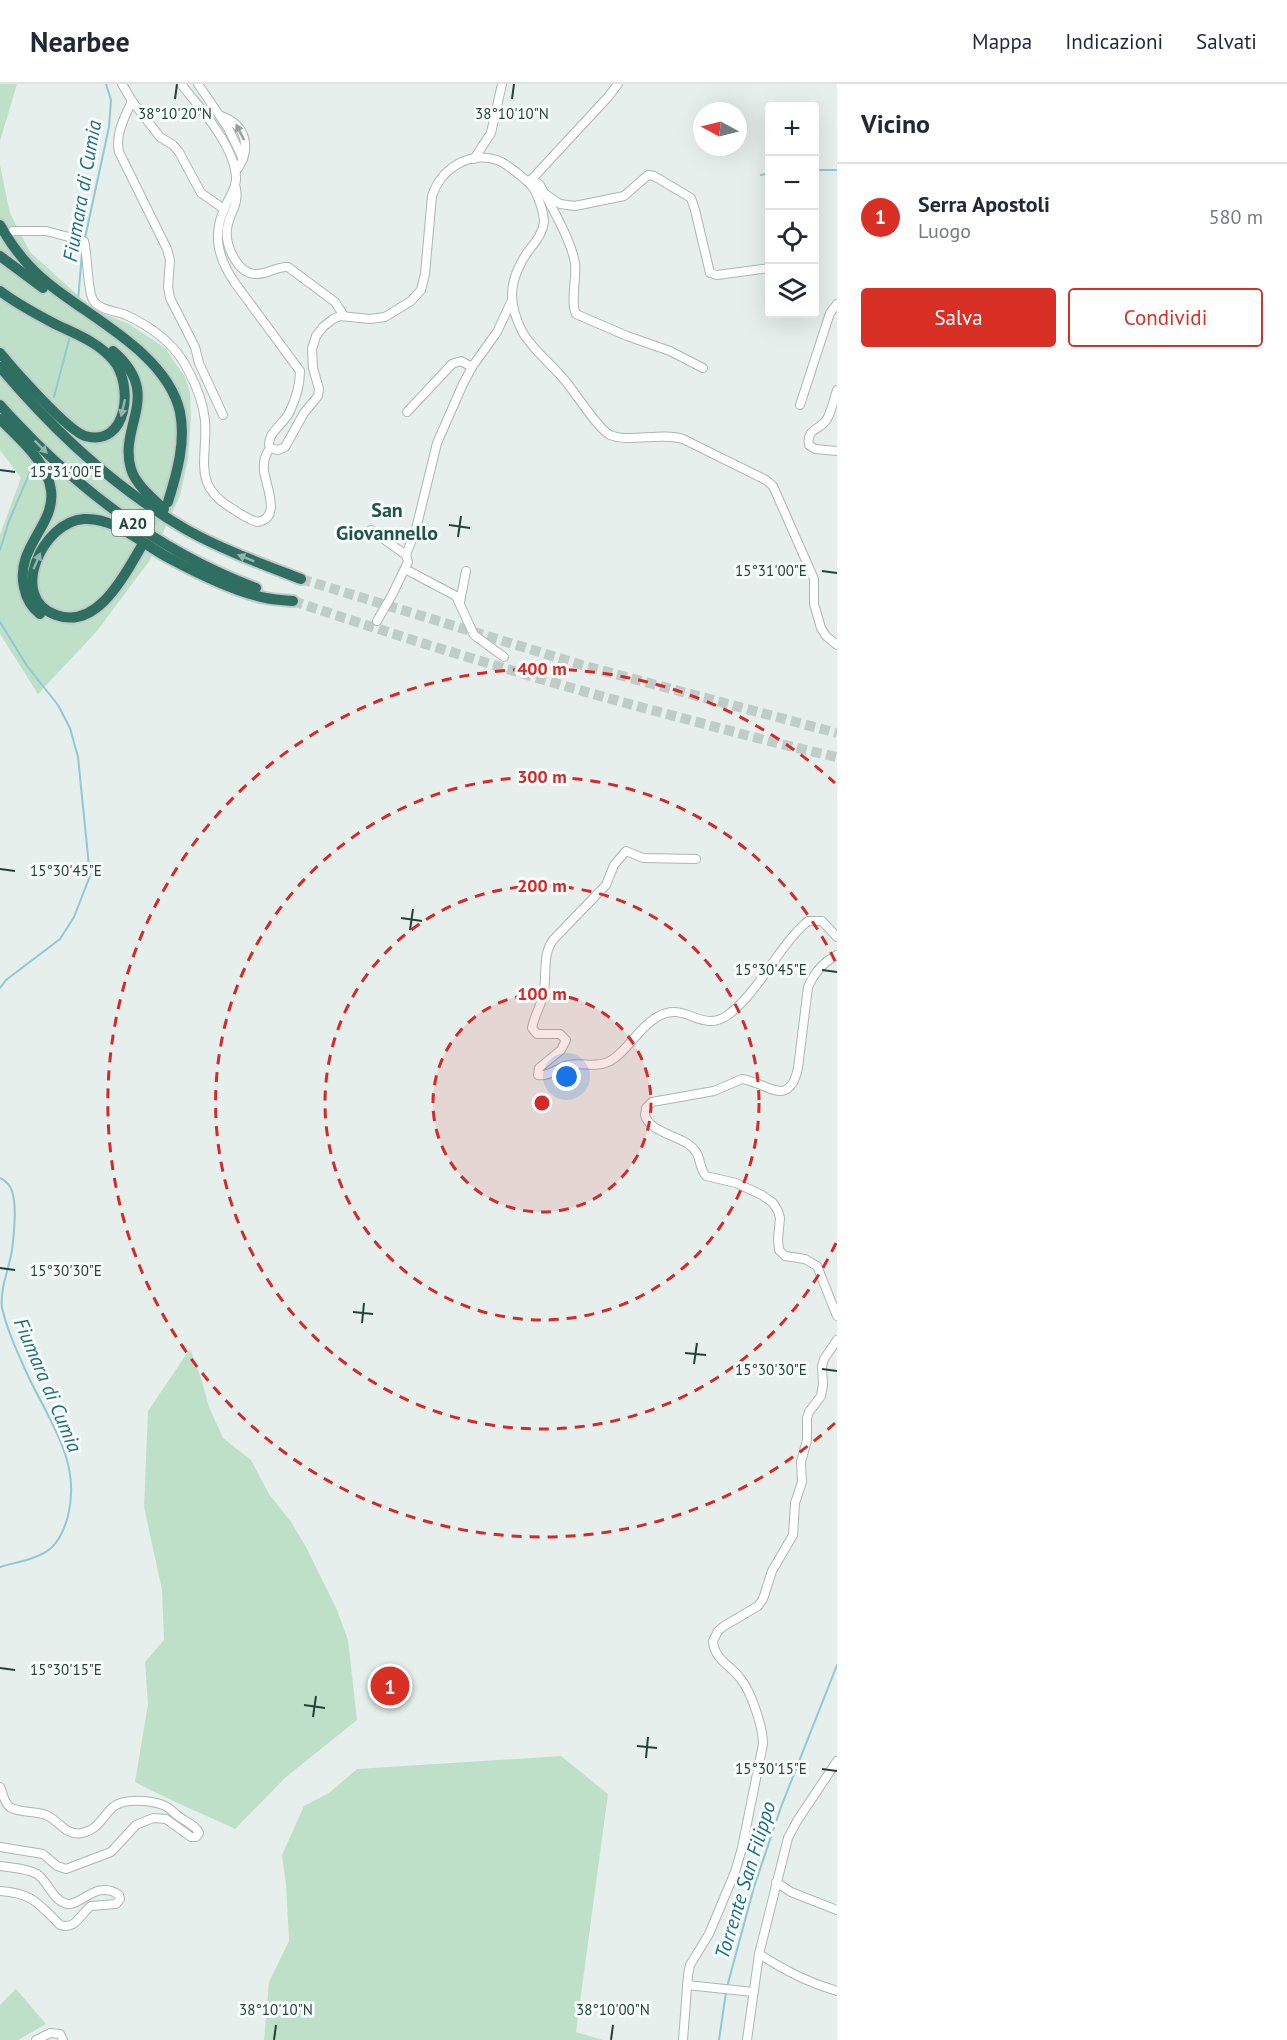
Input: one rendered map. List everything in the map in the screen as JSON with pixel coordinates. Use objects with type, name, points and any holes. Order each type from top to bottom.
[{"type":"highway","points":[[0,225],[18,253],[39,276],[140,352],[158,369],[167,383],[176,401],[182,429],[179,462],[166,500],[173,468],[177,430],[171,403],[158,378],[130,350],[0,256]]},
{"type":"highway","points":[[0,284],[25,302],[97,339],[123,360],[135,381],[138,397],[129,459],[132,472],[139,484],[186,529]]},
{"type":"highway","points":[[0,291],[28,310],[87,339],[113,360],[123,376],[126,391],[125,405],[119,422],[110,432],[100,436],[89,437],[79,433],[60,417],[0,353]]},
{"type":"highway","name":"A20","points":[[0,367],[46,418],[88,457],[136,496],[186,529],[238,555],[301,579]]},
{"type":"highway","name":"A20","points":[[0,405],[53,459],[124,517],[171,548],[226,576],[293,601],[265,598],[222,583],[167,558],[110,524],[92,518],[70,522],[46,543],[35,563],[32,573],[33,586],[38,602],[48,612],[70,618],[89,613],[117,586],[143,549],[121,590],[105,608],[91,618],[63,623],[46,618],[28,600],[22,570],[29,548],[49,510],[51,490],[47,475],[36,458],[0,419]]},
{"type":"street","points":[[122,84],[160,137],[179,152],[201,193],[224,209]]},
{"type":"street","points":[[181,84],[223,139],[236,171],[238,199],[228,224],[227,233],[232,254],[237,263],[246,272],[255,274],[288,267],[335,302],[344,316]]},
{"type":"street","points":[[198,84],[228,128],[243,159],[236,171]]},
{"type":"street","points":[[474,159],[491,133],[502,84]]},
{"type":"street","points":[[530,180],[618,84]]},
{"type":"street","points":[[132,101],[119,132],[119,152],[167,249],[170,260],[168,287],[170,298],[195,347],[199,363],[223,415]]},
{"type":"street","points":[[270,448],[278,450],[285,447],[303,413],[318,396],[319,389],[312,362],[314,340],[319,332],[336,317],[380,318],[408,303],[418,294],[424,280],[430,207],[434,190],[454,165],[474,159],[488,158],[499,161],[540,185],[574,260],[576,280],[573,305],[576,314],[670,351],[703,368]]},
{"type":"street","points":[[544,193],[560,204],[575,206],[624,196],[648,175],[654,176],[684,192],[694,203],[710,273],[717,275],[765,269]]},
{"type":"street","points":[[530,180],[537,195],[543,226],[540,235],[516,270],[512,288],[512,300],[520,326],[527,338],[606,433],[617,437],[668,436],[683,439],[766,480],[773,486],[814,579],[814,604],[821,628],[826,636],[837,645]]},
{"type":"street","points":[[236,186],[217,229],[217,240],[228,272],[300,371],[291,411],[268,441],[270,448]]},
{"type":"street","points":[[13,231],[46,231],[84,241],[94,301],[100,306],[132,318],[158,334],[176,351],[189,371],[204,412],[204,464],[210,491],[225,504],[257,522],[266,518],[271,506],[270,492],[263,468],[266,452],[270,448]]},
{"type":"street","points":[[376,621],[408,562],[406,555],[416,529],[437,443],[472,367],[494,338],[512,300]]},
{"type":"street","points":[[800,405],[830,313],[837,304]]},
{"type":"street","points":[[407,412],[452,364],[461,361],[472,367]]},
{"type":"street","points":[[837,390],[826,421],[812,431],[808,442],[815,449],[837,451]]},
{"type":"street","points":[[371,530],[406,555]]},
{"type":"street","points":[[405,569],[451,592],[460,602],[474,635],[504,657]]},
{"type":"street","points":[[460,602],[466,571]]},
{"type":"street","points":[[696,859],[643,858],[629,851],[624,852],[612,869],[606,885],[555,937],[547,952],[543,994],[532,1028],[537,1034],[560,1034],[566,1040],[561,1050],[538,1068],[538,1075],[547,1075],[565,1066],[600,1064],[611,1060],[642,1028],[665,1013],[688,1014],[702,1021],[722,1018],[738,1005],[808,921],[822,921],[837,937]]},
{"type":"street","points":[[837,955],[822,966],[808,987],[798,1068],[795,1080],[789,1088],[773,1091],[742,1079],[714,1091],[652,1102],[646,1108],[645,1115],[650,1124],[694,1148],[706,1176],[736,1183],[762,1195],[773,1203],[780,1218],[779,1250],[785,1256],[805,1260],[817,1266],[837,1316]]},
{"type":"street","points":[[683,2040],[691,1985],[690,1965],[709,1934],[735,1872],[761,1754],[763,1733],[743,1681],[716,1653],[713,1641],[718,1631],[724,1626],[758,1606],[763,1599],[772,1571],[793,1535],[795,1503],[802,1482],[801,1462],[807,1440],[807,1418],[821,1396],[823,1362],[837,1340]]},
{"type":"street","points":[[747,2040],[751,1991],[788,1838],[837,1761]]},
{"type":"street","points":[[0,1787],[7,1803],[12,1808],[44,1814],[70,1833],[90,1831],[115,1805],[128,1801],[161,1804],[195,1827],[199,1833],[196,1837],[192,1837],[166,1820],[153,1818],[136,1825],[111,1852],[66,1869],[57,1866],[43,1854],[0,1847]]},
{"type":"street","points":[[0,1866],[35,1873],[66,1904],[99,1891],[115,1892],[120,1899],[116,1904],[92,1906],[74,1924],[66,1927],[60,1925],[28,1896],[0,1891]]},
{"type":"street","points":[[776,1882],[791,1892],[837,1910]]},
{"type":"street","points":[[759,1954],[789,1973],[837,1991]]},
{"type":"street","points":[[691,1985],[751,1991]]},
{"type":"street","points":[[36,2040],[53,2032],[60,2034],[63,2040]]},
{"type":"green space","points":[[0,84],[17,84],[0,141]]},
{"type":"green space","points":[[0,165],[10,213],[30,252],[93,309],[129,324],[165,348],[185,377],[190,392],[188,460],[180,496],[150,560],[97,631],[38,694],[0,634],[0,535],[21,478],[0,450]]},
{"type":"green space","points":[[190,1349],[209,1407],[223,1438],[251,1460],[269,1494],[291,1522],[306,1547],[337,1610],[348,1640],[357,1720],[286,1777],[235,1829],[135,1782],[148,1704],[145,1662],[164,1640],[162,1590],[144,1507],[148,1411]]},
{"type":"green space","points":[[561,1756],[608,1794],[576,2032],[603,2040],[264,2040],[269,1982],[289,1941],[282,1855],[304,1806],[329,1793],[357,1769]]},
{"type":"green space","points":[[16,1989],[46,2024],[18,2040],[0,2040],[0,2005]]},
{"type":"waterway","name":"Fiumara di Cumia","points":[[85,238],[109,127],[111,100],[106,84]]},
{"type":"waterway","points":[[819,170],[837,170]]},
{"type":"waterway","points":[[761,175],[765,174]]},
{"type":"waterway","name":"Fiumara di Cumia","points":[[78,301],[82,253]]},
{"type":"waterway","name":"Fiumara di Cumia","points":[[54,397],[70,336]]},
{"type":"waterway","name":"Fiumara di Cumia","points":[[0,550],[9,521],[33,465]]},
{"type":"waterway","name":"Fiumara di Cumia","points":[[0,622],[27,666],[58,705],[70,728],[78,757],[90,876],[74,917],[60,939],[6,980],[0,988]]},
{"type":"waterway","name":"Fiumara di Cumia","points":[[0,1178],[8,1183],[11,1189],[15,1212],[12,1250],[3,1286],[2,1308],[18,1353],[62,1445],[71,1479],[68,1516],[57,1541],[46,1552],[34,1558],[0,1567]]},
{"type":"waterway","name":"Torrente San Filippo","points":[[727,1987],[754,1887],[781,1807],[837,1665]]},
{"type":"waterway","name":"Torrente San Filippo","points":[[719,2040],[726,1992]]},
{"type":"tunnel","points":[[145,538],[163,498]]},
{"type":"tunnel","points":[[301,579],[585,666],[837,733]]},
{"type":"tunnel","points":[[293,601],[535,677],[760,739],[837,757]]},
{"type":"place","name":"Serra Apostoli","points":[[390,1686]]},
{"type":"district","name":"San Giovannello","points":[[387,522]]}]
